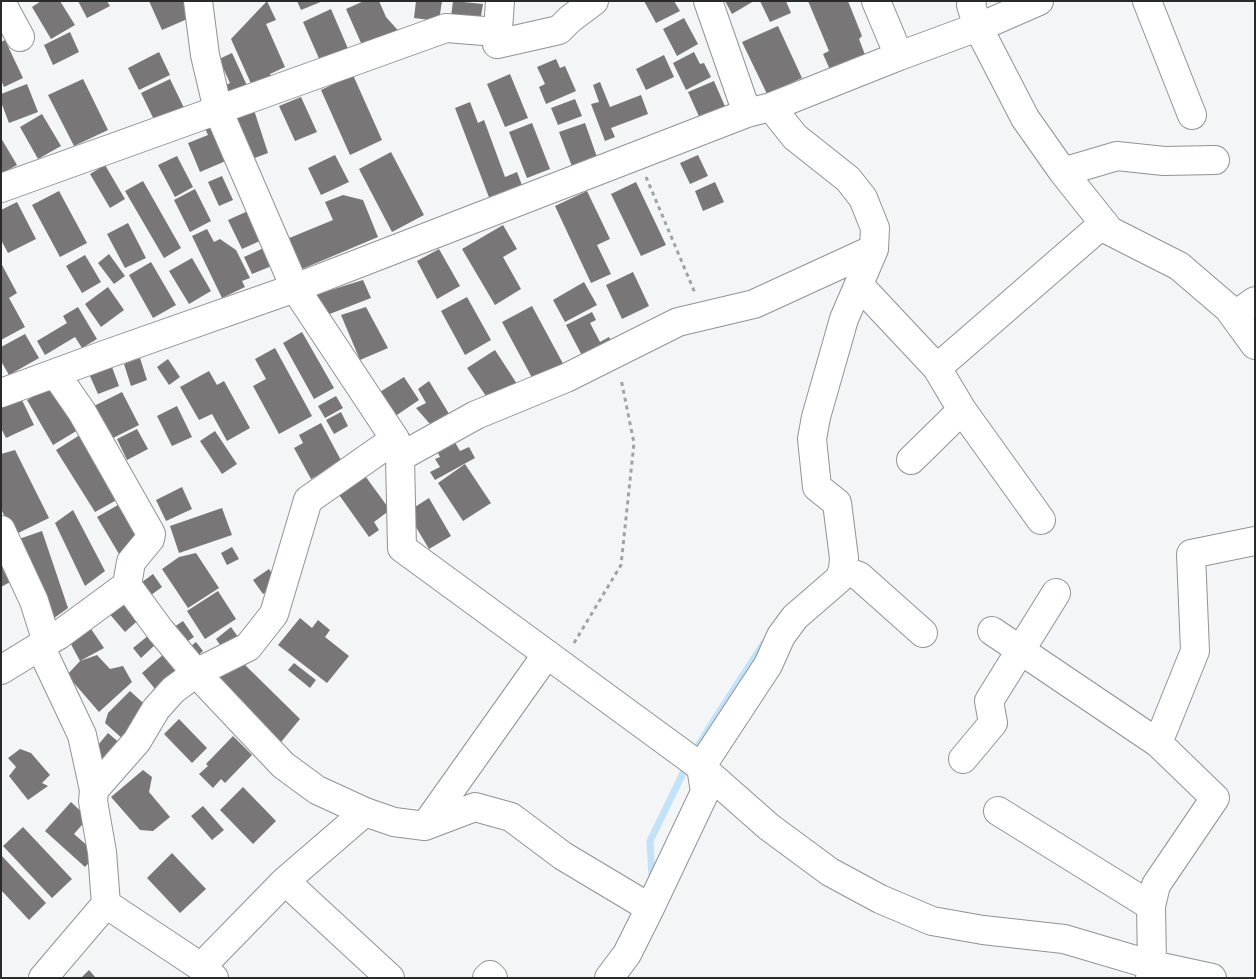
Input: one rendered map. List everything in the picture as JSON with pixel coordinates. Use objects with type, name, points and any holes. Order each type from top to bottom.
[{"type":"street","points":[[500,1],[497,44],[559,30],[594,1]]},
{"type":"street","points":[[693,761],[768,664],[781,636],[795,617],[839,579],[843,570],[844,558],[837,503],[818,487],[812,439],[816,417],[844,319],[860,286],[874,249],[875,228],[863,198],[848,179],[759,110],[708,1]]},
{"type":"street","points":[[876,1],[898,56]]},
{"type":"street","points":[[1,393],[295,288],[898,56],[975,14],[1038,1]]},
{"type":"street","points":[[1148,1],[1192,114]]},
{"type":"street","points":[[1,2],[20,37]]},
{"type":"street","points":[[199,9],[205,55],[218,110],[295,288],[397,448],[402,548],[693,761],[769,827],[830,872],[880,899],[932,921],[983,930],[1064,939],[1151,972],[1212,978]]},
{"type":"street","points":[[975,14],[1025,118],[1063,172],[1110,231],[1179,266],[1228,308],[1244,309],[1255,345]]},
{"type":"street","points":[[1,188],[446,28],[498,32]]},
{"type":"street","points":[[1063,172],[1117,156],[1164,161],[1215,160]]},
{"type":"street","points":[[937,368],[1104,223]]},
{"type":"street","points":[[94,790],[137,741],[156,709],[173,690],[196,673],[248,647],[274,614],[308,500],[397,448],[566,378],[678,322],[754,304],[874,249]]},
{"type":"street","points":[[860,286],[937,368],[962,410],[1040,520]]},
{"type":"street","points":[[55,373],[82,412],[151,534],[150,539],[130,562],[127,584],[160,630],[196,673],[283,765],[317,790],[365,812],[394,822],[425,826],[474,806],[511,817],[563,856],[644,904]]},
{"type":"street","points":[[911,460],[962,410]]},
{"type":"street","points":[[1,530],[34,601],[43,644],[82,735],[94,790],[93,801],[102,852],[106,904],[43,978]]},
{"type":"street","points":[[1158,743],[1195,650],[1191,554],[1255,541]]},
{"type":"street","points":[[843,570],[859,576],[923,633]]},
{"type":"street","points":[[1,670],[59,635],[127,584]]},
{"type":"street","points":[[963,759],[993,723],[989,701],[1056,593]]},
{"type":"street","points":[[992,630],[1158,743],[1215,798],[1156,886],[1151,906],[1151,972]]},
{"type":"street","points":[[425,826],[554,659]]},
{"type":"street","points":[[609,978],[627,954],[644,904],[705,792],[693,761]]},
{"type":"street","points":[[998,811],[1151,906]]},
{"type":"street","points":[[106,904],[208,972],[285,881],[365,812]]},
{"type":"street","points":[[285,881],[390,978]]},
{"type":"street","points":[[487,978],[490,975],[493,978]]},
{"type":"path","points":[[637,156],[705,316]]},
{"type":"path","points":[[554,659],[621,565],[634,442],[616,353]]},
{"type":"building","points":[[41,1],[60,1],[75,25],[51,39],[32,7]]},
{"type":"building","points":[[78,1],[107,1],[110,6],[87,18]]},
{"type":"building","points":[[149,1],[184,1],[192,17],[162,30]]},
{"type":"building","points":[[267,1],[276,20],[266,24],[285,67],[270,74],[272,79],[253,88],[231,39]]},
{"type":"building","points":[[297,1],[323,1],[301,10]]},
{"type":"building","points":[[364,1],[379,1],[386,17],[403,36],[365,52],[346,9]]},
{"type":"building","points":[[416,1],[442,1],[439,21],[414,18]]},
{"type":"building","points":[[453,1],[483,4],[480,22],[451,17]]},
{"type":"building","points":[[644,1],[674,1],[680,11],[656,23]]},
{"type":"building","points":[[725,1],[754,1],[732,14]]},
{"type":"building","points":[[760,1],[786,1],[791,13],[770,22]]},
{"type":"building","points":[[808,1],[848,1],[862,36],[859,39],[867,60],[831,72],[823,54],[829,51]]},
{"type":"building","points":[[331,9],[349,51],[321,63],[303,22]]},
{"type":"building","points":[[684,18],[698,44],[677,56],[663,29]]},
{"type":"building","points":[[778,26],[802,78],[767,94],[742,42]]},
{"type":"building","points":[[70,32],[79,52],[53,65],[44,45]]},
{"type":"building","points":[[5,40],[23,78],[4,87],[1,80],[1,42]]},
{"type":"building","points":[[159,52],[170,75],[139,90],[128,68]]},
{"type":"building","points":[[694,52],[700,64],[704,63],[711,77],[686,90],[673,63]]},
{"type":"building","points":[[232,53],[250,92],[226,103],[220,88],[230,83],[219,59]]},
{"type":"building","points":[[664,55],[674,77],[646,90],[636,69]]},
{"type":"building","points":[[556,59],[560,68],[565,66],[576,91],[546,104],[539,87],[545,84],[537,67]]},
{"type":"building","points":[[510,74],[528,118],[505,127],[487,84]]},
{"type":"building","points":[[353,75],[382,140],[350,155],[321,90]]},
{"type":"building","points":[[83,79],[108,130],[74,146],[48,95]]},
{"type":"building","points":[[170,79],[187,114],[158,128],[141,93]]},
{"type":"building","points":[[714,81],[727,111],[702,123],[688,92]]},
{"type":"building","points":[[600,82],[610,107],[641,95],[648,114],[611,128],[615,137],[605,141],[591,104],[599,102],[593,85]]},
{"type":"building","points":[[27,84],[38,112],[9,123],[1,102],[1,94]]},
{"type":"building","points":[[301,97],[317,132],[295,141],[279,106]]},
{"type":"building","points":[[575,99],[582,116],[558,125],[551,108]]},
{"type":"building","points":[[470,102],[478,123],[484,120],[505,177],[517,172],[523,188],[490,200],[455,108]]},
{"type":"building","points":[[254,110],[268,153],[247,161],[232,118]]},
{"type":"building","points":[[42,114],[61,146],[38,159],[20,127]]},
{"type":"building","points":[[217,116],[235,157],[200,172],[188,143],[208,135],[202,122]]},
{"type":"building","points":[[532,123],[550,169],[527,178],[509,132]]},
{"type":"building","points":[[585,123],[598,160],[573,169],[559,132]]},
{"type":"building","points":[[1,138],[17,165],[1,174]]},
{"type":"building","points":[[391,152],[424,215],[392,232],[359,169]]},
{"type":"building","points":[[335,155],[349,182],[321,195],[308,168]]},
{"type":"building","points":[[698,155],[708,176],[690,184],[680,163]]},
{"type":"building","points":[[177,156],[193,187],[175,197],[158,165]]},
{"type":"building","points":[[105,165],[125,199],[110,208],[90,174]]},
{"type":"building","points":[[222,176],[233,200],[219,206],[208,182]]},
{"type":"building","points":[[143,181],[181,248],[164,258],[125,191]]},
{"type":"building","points":[[636,182],[666,245],[641,256],[611,194]]},
{"type":"building","points":[[715,182],[724,202],[703,211],[695,191]]},
{"type":"building","points":[[195,189],[211,221],[190,232],[174,200]]},
{"type":"building","points":[[59,191],[87,243],[60,257],[32,205]]},
{"type":"building","points":[[587,191],[610,239],[597,245],[611,274],[591,283],[555,206]]},
{"type":"building","points":[[343,195],[363,200],[378,237],[295,272],[282,241],[333,220],[325,202]]},
{"type":"building","points":[[17,202],[36,239],[8,253],[1,240],[1,210]]},
{"type":"building","points":[[248,211],[262,240],[242,249],[228,220]]},
{"type":"building","points":[[128,223],[146,258],[125,268],[107,234]]},
{"type":"building","points":[[503,225],[517,249],[503,257],[521,289],[495,305],[462,249]]},
{"type":"building","points":[[207,229],[214,242],[220,239],[236,250],[250,278],[242,281],[245,287],[222,298],[192,236]]},
{"type":"building","points":[[266,247],[274,265],[252,274],[244,257]]},
{"type":"building","points":[[439,249],[460,286],[437,299],[417,261]]},
{"type":"building","points":[[109,254],[125,276],[114,284],[98,263]]},
{"type":"building","points":[[85,255],[101,282],[82,293],[66,266]]},
{"type":"building","points":[[192,258],[211,291],[189,304],[169,271]]},
{"type":"building","points":[[151,262],[176,305],[153,318],[129,275]]},
{"type":"building","points":[[1,263],[17,293],[9,298],[25,327],[1,340]]},
{"type":"building","points":[[633,272],[649,306],[622,319],[606,285]]},
{"type":"building","points":[[363,280],[371,298],[327,315],[315,295]]},
{"type":"building","points":[[584,282],[597,305],[565,322],[553,300]]},
{"type":"building","points":[[108,287],[124,310],[101,327],[85,304]]},
{"type":"building","points":[[467,297],[491,340],[465,355],[441,311]]},
{"type":"building","points":[[532,306],[567,371],[537,387],[502,322]]},
{"type":"building","points":[[78,307],[97,339],[82,348],[75,337],[45,355],[37,341],[67,323],[63,316]]},
{"type":"building","points":[[366,307],[388,348],[360,360],[341,315]]},
{"type":"building","points":[[592,312],[596,320],[590,323],[600,342],[609,337],[616,350],[587,365],[566,325]]},
{"type":"building","points":[[302,332],[334,388],[314,399],[283,343]]},
{"type":"building","points":[[25,334],[39,358],[9,375],[1,361],[1,347]]},
{"type":"building","points":[[275,348],[312,416],[279,434],[253,386],[266,379],[255,359]]},
{"type":"building","points":[[495,350],[519,387],[490,402],[467,368]]},
{"type":"building","points":[[140,358],[147,380],[131,386],[124,364]]},
{"type":"building","points":[[168,359],[180,377],[169,385],[157,367]]},
{"type":"building","points":[[112,367],[119,386],[98,394],[90,376]]},
{"type":"building","points":[[209,371],[217,385],[224,381],[250,428],[227,441],[212,414],[199,420],[180,387]]},
{"type":"building","points":[[404,377],[419,400],[391,419],[375,395]]},
{"type":"building","points":[[429,381],[451,417],[430,424],[416,408],[426,403],[418,389]]},
{"type":"building","points":[[52,386],[78,430],[53,445],[27,400]]},
{"type":"building","points":[[122,392],[139,425],[111,439],[94,406]]},
{"type":"building","points":[[20,396],[34,425],[6,438],[1,428],[1,405]]},
{"type":"building","points":[[336,396],[343,408],[325,418],[318,406]]},
{"type":"building","points":[[177,406],[192,437],[172,446],[157,416]]},
{"type":"building","points":[[341,412],[348,426],[334,434],[326,420]]},
{"type":"building","points":[[321,423],[342,462],[311,479],[294,448],[303,443],[299,435]]},
{"type":"building","points":[[137,429],[148,449],[127,460],[117,439]]},
{"type":"building","points":[[215,431],[237,464],[222,474],[200,441]]},
{"type":"building","points":[[83,433],[122,497],[95,512],[56,450]]},
{"type":"building","points":[[453,439],[460,451],[469,447],[475,458],[435,480],[430,472],[440,467],[435,459],[440,457],[436,449]]},
{"type":"building","points":[[15,450],[49,518],[14,535],[1,509],[1,454]]},
{"type":"building","points":[[465,464],[491,503],[463,521],[438,483]]},
{"type":"building","points":[[363,473],[390,510],[374,522],[379,530],[369,537],[337,492]]},
{"type":"building","points":[[182,487],[192,509],[166,521],[156,500]]},
{"type":"building","points":[[429,498],[451,536],[429,549],[407,512]]},
{"type":"building","points":[[125,501],[146,538],[119,554],[97,517]]},
{"type":"building","points":[[222,508],[232,535],[179,553],[170,526]]},
{"type":"building","points":[[73,510],[105,571],[85,586],[55,523]]},
{"type":"building","points":[[42,531],[68,608],[46,624],[19,539]]},
{"type":"building","points":[[232,547],[239,559],[227,565],[221,553]]},
{"type":"building","points":[[196,553],[219,588],[188,608],[162,569],[179,557]]},
{"type":"building","points":[[1,562],[12,581],[1,587]]},
{"type":"building","points":[[269,569],[279,584],[263,594],[253,580]]},
{"type":"building","points":[[153,574],[162,587],[147,598],[138,585]]},
{"type":"building","points":[[218,591],[236,619],[205,639],[187,611]]},
{"type":"building","points":[[124,595],[143,616],[125,632],[107,611]]},
{"type":"building","points":[[300,618],[312,628],[318,620],[330,630],[325,637],[349,656],[327,683],[278,645]]},
{"type":"building","points":[[85,620],[104,648],[80,661],[66,635]]},
{"type":"building","points":[[183,621],[194,637],[182,645],[171,629]]},
{"type":"building","points":[[231,627],[243,644],[227,655],[216,639]]},
{"type":"building","points":[[149,635],[156,644],[141,658],[133,648]]},
{"type":"building","points":[[196,642],[203,651],[195,658],[187,649]]},
{"type":"building","points":[[165,653],[184,675],[160,695],[142,673]]},
{"type":"building","points":[[97,655],[110,669],[123,666],[132,682],[99,712],[67,675],[80,661]]},
{"type":"building","points":[[243,663],[300,719],[277,747],[213,679]]},
{"type":"building","points":[[294,663],[316,680],[310,688],[288,670]]},
{"type":"building","points":[[130,691],[151,710],[124,740],[105,723],[108,713]]},
{"type":"building","points":[[179,719],[207,748],[192,763],[164,734]]},
{"type":"building","points":[[108,733],[122,745],[107,763],[93,751]]},
{"type":"building","points":[[233,736],[252,755],[225,783],[221,779],[213,788],[199,774]]},
{"type":"building","points":[[20,749],[31,753],[50,775],[42,783],[48,786],[28,800],[9,776],[16,767],[8,758]]},
{"type":"building","points":[[143,770],[152,777],[149,792],[170,817],[153,831],[140,830],[111,797]]},
{"type":"building","points":[[243,787],[276,821],[253,844],[220,810]]},
{"type":"building","points":[[71,802],[88,818],[74,834],[97,854],[85,867],[45,831]]},
{"type":"building","points":[[203,806],[224,830],[212,840],[191,816]]},
{"type":"building","points":[[23,827],[72,879],[52,898],[3,846]]},
{"type":"building","points":[[172,853],[206,889],[180,913],[147,878]]},
{"type":"building","points":[[1,855],[46,903],[29,920],[1,890]]},
{"type":"building","points":[[89,970],[96,978],[81,978]]},
{"type":"waterway","points":[[693,754],[764,643]]},
{"type":"waterway","points":[[650,881],[652,877],[650,841],[688,763]]}]
